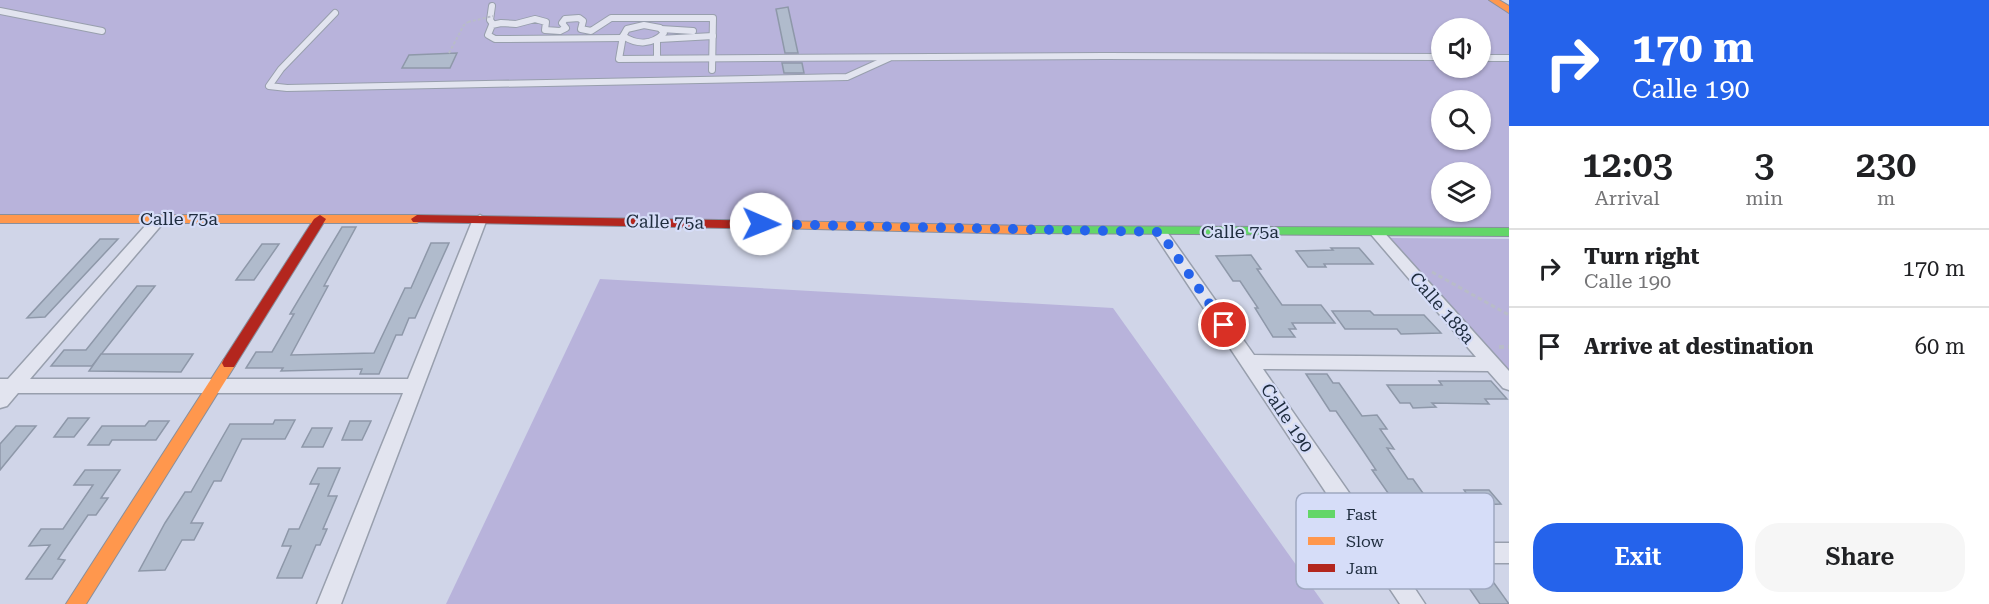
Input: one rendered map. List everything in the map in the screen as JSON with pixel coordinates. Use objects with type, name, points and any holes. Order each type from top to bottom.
[{"type":"street","points":[[1493,0],[1509,1]]},
{"type":"street","points":[[1493,0],[1509,10]]},
{"type":"street","name":"Calle 75a","points":[[1,219],[480,219],[1160,232],[1509,232]]},
{"type":"street","points":[[0,401],[6,386],[159,219]]},
{"type":"street","points":[[75,604],[320,219]]},
{"type":"street","points":[[329,604],[480,219]]},
{"type":"street","name":"Calle 190","points":[[1160,232],[1338,493]]},
{"type":"street","name":"Calle 188a","points":[[1376,232],[1509,383]]},
{"type":"street","points":[[1249,362],[1491,363]]},
{"type":"street","points":[[6,386],[415,386]]},
{"type":"street","name":"Calle 190","points":[[1403,589],[1413,604]]},
{"type":"lane","points":[[492,6],[490,20],[493,24]]},
{"type":"lane","points":[[0,11],[102,31]]},
{"type":"lane","points":[[335,13],[281,69],[269,86],[847,77],[892,57]]},
{"type":"lane","points":[[493,24],[503,22],[517,24],[540,19],[546,22],[545,30],[560,31],[566,28],[562,21],[575,18],[583,21],[581,29],[591,31],[607,19],[713,18],[712,70]]},
{"type":"lane","points":[[634,18],[626,22],[619,59],[1431,57]]},
{"type":"lane","points":[[660,28],[663,18]]},
{"type":"lane","points":[[493,24],[488,35],[495,39],[623,36],[628,41],[642,43],[713,33]]},
{"type":"lane","points":[[623,36],[627,29],[641,25],[713,33]]},
{"type":"lane","points":[[657,58],[658,39],[664,33],[660,28]]},
{"type":"lane","points":[[1491,58],[1509,58]]},
{"type":"path","points":[[449,53],[464,25],[493,16]]},
{"type":"path","points":[[1430,271],[1509,315]]},
{"type":"shaded area","points":[[0,0],[1493,0],[1509,10],[1509,232],[0,220]]},
{"type":"shaded area","points":[[1390,238],[1509,239],[1509,371]]},
{"type":"shaded area","points":[[600,279],[1113,308],[1296,565],[1296,589],[1313,589],[1324,604],[446,604]]},
{"type":"building","points":[[788,7],[798,53],[785,53],[776,9]]},
{"type":"building","points":[[457,53],[450,68],[402,68],[409,55]]},
{"type":"building","points":[[782,63],[802,63],[804,73],[784,73]]},
{"type":"building","points":[[342,227],[356,227],[324,286],[328,286],[291,355],[374,353],[405,288],[411,288],[431,243],[449,243],[415,318],[409,318],[402,335],[396,335],[379,374],[360,374],[362,369],[281,371],[283,368],[246,368],[256,352],[272,352],[294,314],[290,314]]},
{"type":"building","points":[[100,239],[118,239],[45,317],[27,318]]},
{"type":"building","points":[[262,244],[279,244],[254,280],[236,280]]},
{"type":"building","points":[[1331,248],[1359,248],[1373,264],[1324,264],[1326,267],[1308,267],[1296,251],[1333,250]]},
{"type":"building","points":[[1251,255],[1261,269],[1257,269],[1282,305],[1321,305],[1335,323],[1292,323],[1296,329],[1289,329],[1295,337],[1273,337],[1255,308],[1258,308],[1240,281],[1233,281],[1216,256]]},
{"type":"building","points":[[137,286],[155,286],[92,366],[51,366],[64,350],[86,350]]},
{"type":"building","points":[[1332,311],[1370,311],[1374,315],[1424,315],[1441,333],[1401,334],[1397,329],[1345,329]]},
{"type":"building","points":[[101,354],[193,354],[181,372],[89,371]]},
{"type":"building","points":[[1306,374],[1327,374],[1333,383],[1339,383],[1362,416],[1377,415],[1387,429],[1380,429],[1394,449],[1387,448],[1408,479],[1413,479],[1423,493],[1388,493],[1372,470],[1376,470],[1336,411],[1330,411]]},
{"type":"building","points":[[1439,381],[1491,381],[1507,399],[1485,399],[1489,404],[1432,403],[1436,407],[1413,408],[1410,403],[1400,403],[1387,385],[1442,385]]},
{"type":"building","points":[[68,418],[89,418],[74,437],[54,437]]},
{"type":"building","points":[[275,420],[295,420],[285,439],[242,439],[221,481],[214,481],[191,523],[203,523],[194,540],[182,540],[165,570],[139,571],[165,523],[185,492],[191,492],[230,424],[273,424]]},
{"type":"building","points":[[149,421],[169,421],[156,440],[112,440],[109,445],[88,445],[102,426],[145,426]]},
{"type":"building","points":[[350,421],[371,421],[362,440],[342,440]]},
{"type":"building","points":[[16,426],[36,426],[0,470],[0,444]]},
{"type":"building","points":[[312,428],[332,428],[323,447],[302,447]]},
{"type":"building","points":[[318,468],[340,468],[328,496],[337,496],[323,529],[327,529],[320,545],[316,545],[302,578],[277,578],[291,546],[282,546],[289,529],[299,529],[319,484],[310,484]]},
{"type":"building","points":[[85,470],[120,470],[101,498],[108,498],[96,515],[88,515],[58,559],[65,560],[52,579],[26,579],[50,545],[29,546],[41,529],[63,529],[93,485],[74,485]]},
{"type":"building","points":[[1464,490],[1489,490],[1492,493],[1466,493]]},
{"type":"building","points":[[1494,496],[1501,504],[1494,504]]},
{"type":"building","points":[[1494,583],[1509,604],[1480,604],[1470,589],[1494,589]]},
{"type":"traffic: fast","points":[[1031,230],[1509,232]]},
{"type":"traffic: slow","points":[[1493,0],[1509,10]]},
{"type":"traffic: slow","points":[[0,219],[417,219]]},
{"type":"traffic: slow","points":[[776,225],[1031,230]]},
{"type":"traffic: slow","points":[[75,604],[229,363]]},
{"type":"traffic: jam","points":[[229,363],[320,219]]},
{"type":"traffic: jam","points":[[417,219],[776,225]]},
{"type":"route","points":[[761,224],[1160,232],[1224,325]]}]
